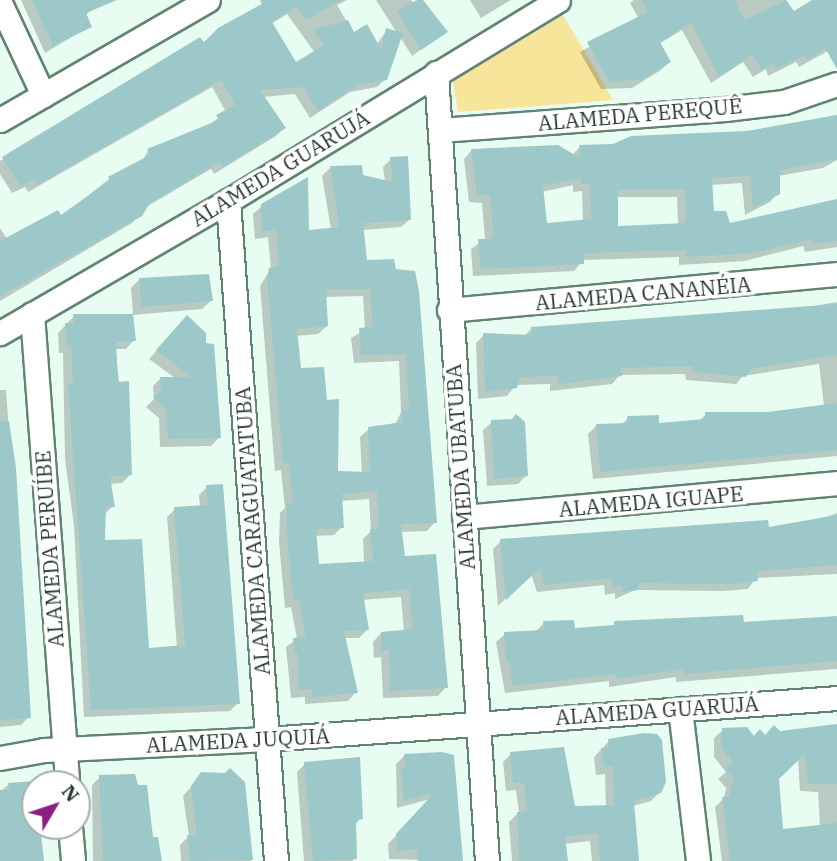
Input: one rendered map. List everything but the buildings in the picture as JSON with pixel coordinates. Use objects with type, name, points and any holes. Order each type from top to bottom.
[{"type":"street","name":"ALAMEDA GUARUJÁ","points":[[0,333],[228,201],[558,0]]},
{"type":"street","points":[[0,3],[43,95]]},
{"type":"street","points":[[0,120],[198,3]]},
{"type":"street","name":"ALAMEDA UBATUBA","points":[[436,74],[449,310],[487,861]]},
{"type":"street","name":"ALAMEDA PEREQUÊ","points":[[440,130],[725,109],[784,102],[837,84]]},
{"type":"street","name":"ALAMEDA CARAGUATATUBA","points":[[228,201],[276,861]]},
{"type":"street","name":"ALAMEDA CANANÉIA","points":[[449,310],[837,274]]},
{"type":"street","name":"ALAMEDA PERUÍBE","points":[[32,314],[66,770]]},
{"type":"street","name":"ALAMEDA IGUAPE","points":[[464,517],[837,483]]},
{"type":"street","name":"ALAMEDA GUARUJÁ","points":[[477,722],[837,698]]},
{"type":"street","points":[[680,709],[698,861]]},
{"type":"street","name":"ALAMEDA JUQUIÁ","points":[[0,758],[65,749],[267,739],[477,722]]},
{"type":"street","points":[[71,840],[73,861]]},
{"type":"shaded area","points":[[563,15],[613,100],[458,112],[453,81]]}]
